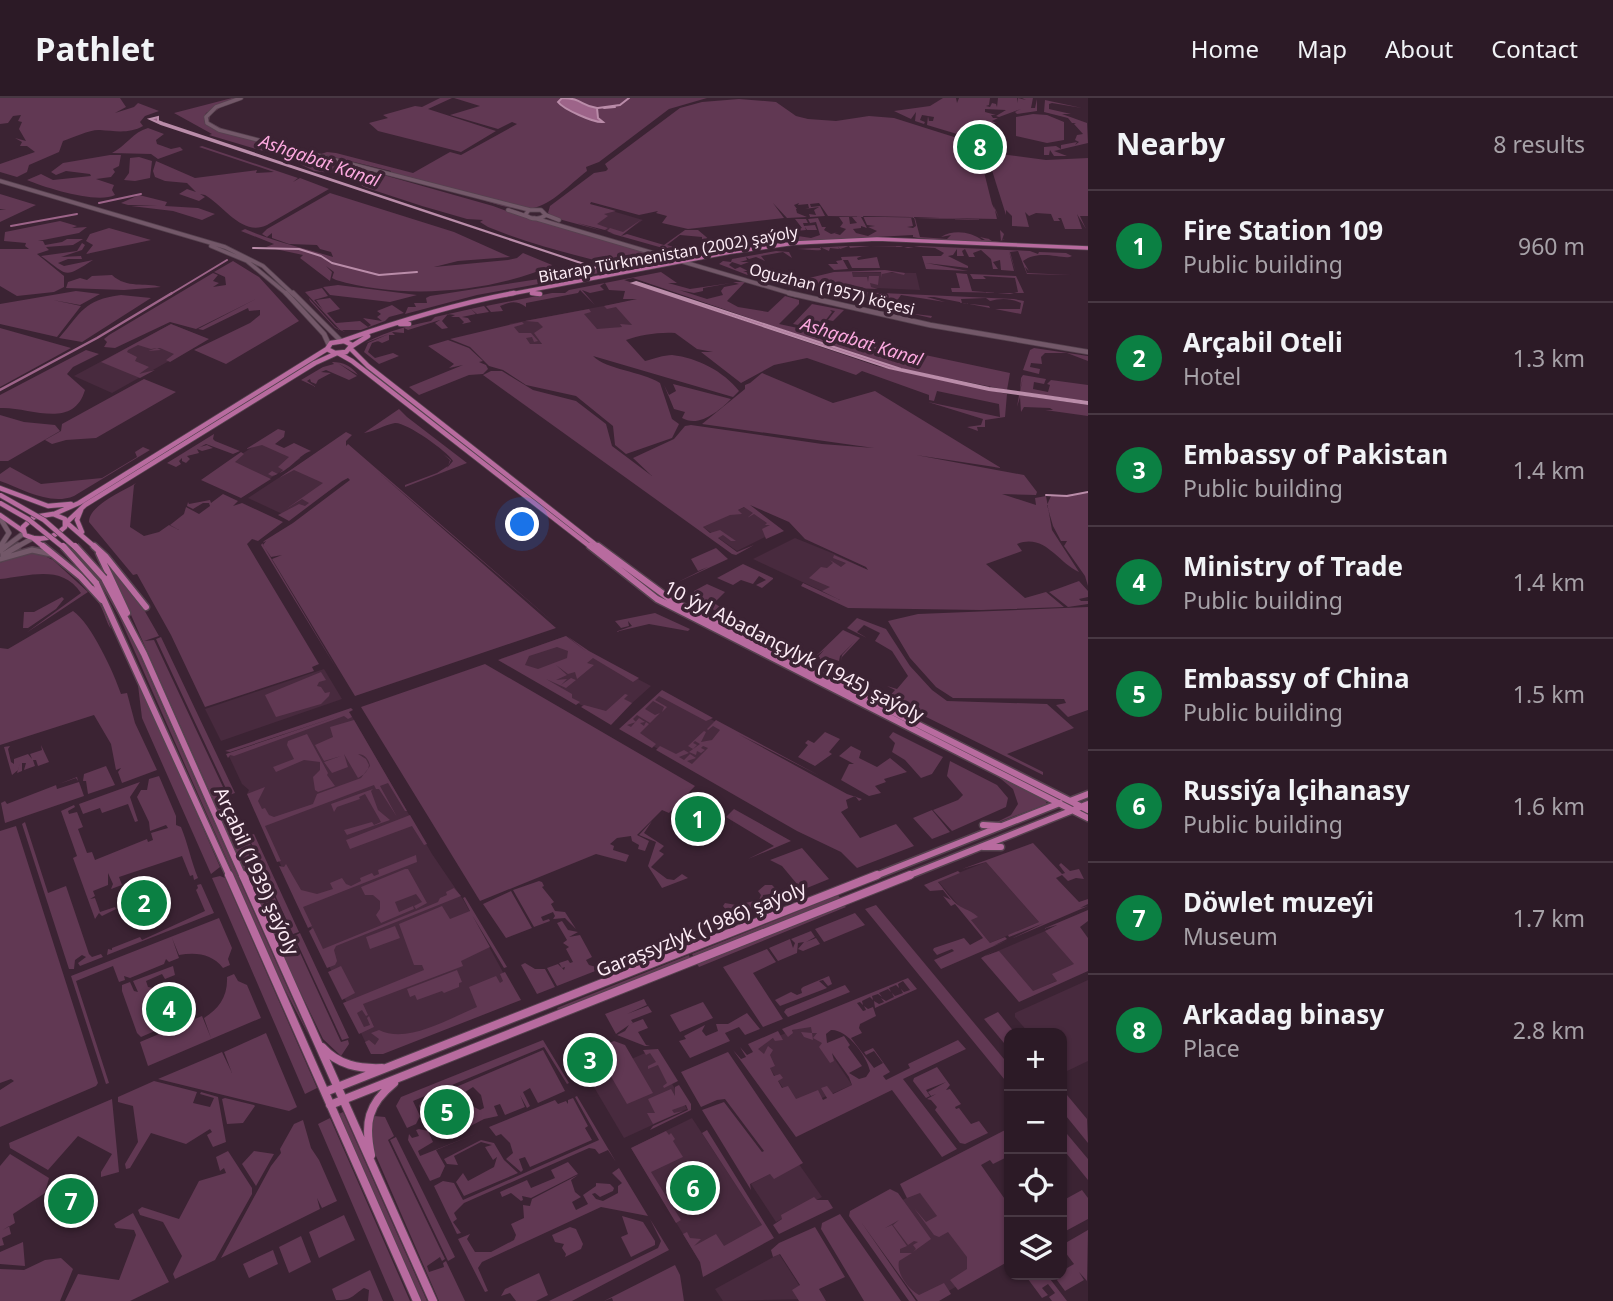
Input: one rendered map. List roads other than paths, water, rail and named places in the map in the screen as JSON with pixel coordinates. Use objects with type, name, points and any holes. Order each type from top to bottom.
[{"type":"main road","name":"Oguzhan (1957) köçesi","points":[[241,98],[212,110],[206,116],[207,122],[219,130],[408,181],[516,209],[541,210],[546,215],[764,286],[990,336],[1088,351]]},
{"type":"main road","name":"Oguzhan (1957) köçesi","points":[[408,181],[531,218],[629,242],[795,292],[953,328]]},
{"type":"main road","points":[[0,183],[225,247],[255,259],[281,278],[341,341]]},
{"type":"main road","points":[[0,553],[23,532],[29,520],[53,514],[99,494],[173,453],[290,378],[328,347],[325,336],[276,282],[249,261],[220,249],[89,209]]},
{"type":"main road","points":[[530,210],[525,213],[531,218],[546,215]]},
{"type":"main road","name":"Bitarap Türkmenistan (2002) şaýoly","points":[[337,353],[400,324],[532,290],[778,248],[857,242],[1088,250]]},
{"type":"main road","name":"Bitarap Türkmenistan (2002) şaýoly","points":[[328,347],[373,328],[424,313],[622,272],[660,269],[692,261]]},
{"type":"main road","points":[[660,269],[668,270]]},
{"type":"main road","points":[[614,271],[622,272]]},
{"type":"main road","points":[[532,290],[540,295]]},
{"type":"main road","points":[[834,306],[842,305]]},
{"type":"main road","points":[[416,312],[424,313]]},
{"type":"main road","points":[[400,324],[408,324]]},
{"type":"main road","points":[[988,330],[990,336]]},
{"type":"main road","name":"10 ýyl Abadançylyk (1945) şaýoly","points":[[341,341],[351,347],[384,389],[439,422],[604,559],[700,619],[966,753],[1001,766],[1086,807]]},
{"type":"main road","name":"10 ýyl Abadançylyk (1945) şaýoly","points":[[328,347],[365,365],[383,378],[611,556],[624,571]]},
{"type":"main road","points":[[303,366],[337,353]]},
{"type":"main road","points":[[352,367],[365,365]]},
{"type":"main road","points":[[303,366],[316,367]]},
{"type":"main road","points":[[278,376],[290,378]]},
{"type":"main road","points":[[0,553],[33,539],[56,535],[78,509],[139,466],[229,408],[290,378]]},
{"type":"main road","points":[[383,378],[393,380]]},
{"type":"main road","points":[[247,405],[257,403]]},
{"type":"main road","points":[[425,424],[439,422]]},
{"type":"main road","points":[[124,469],[139,466]]},
{"type":"main road","points":[[87,539],[77,524],[78,517],[82,509],[99,494],[100,484]]},
{"type":"main road","points":[[0,488],[57,506],[116,490]]},
{"type":"main road","points":[[9,491],[63,517],[121,573],[146,607]]},
{"type":"main road","name":"Arçabil (1939) şaýoly","points":[[0,495],[36,515],[64,535],[104,579],[131,626],[433,1301]]},
{"type":"main road","name":"Arçabil (1939) şaýoly","points":[[0,503],[49,534],[69,551],[96,583],[417,1301]]},
{"type":"main road","points":[[0,517],[56,555],[106,603]]},
{"type":"main road","points":[[0,517],[9,533],[0,553]]},
{"type":"main road","points":[[94,545],[124,604],[131,626]]},
{"type":"main road","points":[[610,548],[611,556]]},
{"type":"main road","points":[[0,553],[32,550],[56,555]]},
{"type":"main road","points":[[592,557],[604,559]]},
{"type":"main road","points":[[622,581],[624,571],[639,572]]},
{"type":"main road","points":[[685,621],[700,619],[699,609]]},
{"type":"main road","points":[[729,643],[725,631],[740,629]]},
{"type":"main road","points":[[950,755],[966,753],[963,740]]},
{"type":"main road","name":"10 ýyl Abadançylyk (1945) şaýoly","points":[[966,753],[988,768],[1088,818]]},
{"type":"main road","points":[[1001,766],[1014,766]]},
{"type":"main road","points":[[988,768],[995,778]]},
{"type":"main road","name":"Garaşsyzlyk (1986) şaýoly","points":[[325,1092],[1088,794]]},
{"type":"main road","name":"Garaşsyzlyk (1986) şaýoly","points":[[331,1105],[1072,810],[1086,807]]},
{"type":"main road","points":[[984,825],[1002,826]]},
{"type":"main road","points":[[1018,840],[1023,830]]},
{"type":"main road","points":[[978,848],[1001,847]]},
{"type":"main road","points":[[314,1036],[329,1055],[353,1066],[369,1069],[394,1067]]},
{"type":"main road","points":[[353,1066],[364,1060]]},
{"type":"main road","points":[[372,1164],[366,1133],[368,1113],[376,1097],[399,1079]]},
{"type":"waterway","points":[[598,108],[620,105],[629,98]]},
{"type":"waterway","points":[[604,108],[615,107]]},
{"type":"waterway","points":[[99,203],[141,194]]},
{"type":"waterway","points":[[11,226],[77,214]]},
{"type":"waterway","points":[[253,248],[299,249],[321,256],[332,263],[379,275],[417,272]]},
{"type":"waterway","points":[[169,295],[227,260]]},
{"type":"waterway","points":[[0,390],[97,338],[172,293]]},
{"type":"waterway","points":[[1046,495],[1067,496],[1088,492]]},
{"type":"place","name":"Arkadag binasy","points":[[980,147]]},
{"type":"place","name":"Fire Station 109","points":[[698,819]]},
{"type":"place","name":"Arçabil Oteli","points":[[144,903]]},
{"type":"place","name":"Ministry of Trade","points":[[169,1009]]},
{"type":"place","name":"Embassy of Pakistan","points":[[590,1060]]},
{"type":"place","name":"Embassy of China","points":[[447,1112]]},
{"type":"place","name":"Russiýa lçihanasy","points":[[693,1188]]},
{"type":"place","name":"Döwlet muzeýi","points":[[71,1201]]},
{"type":"water label","name":"Ashgabat Kanal","points":[[320,160]]},
{"type":"water label","name":"Ashgabat Kanal","points":[[862,341]]}]
